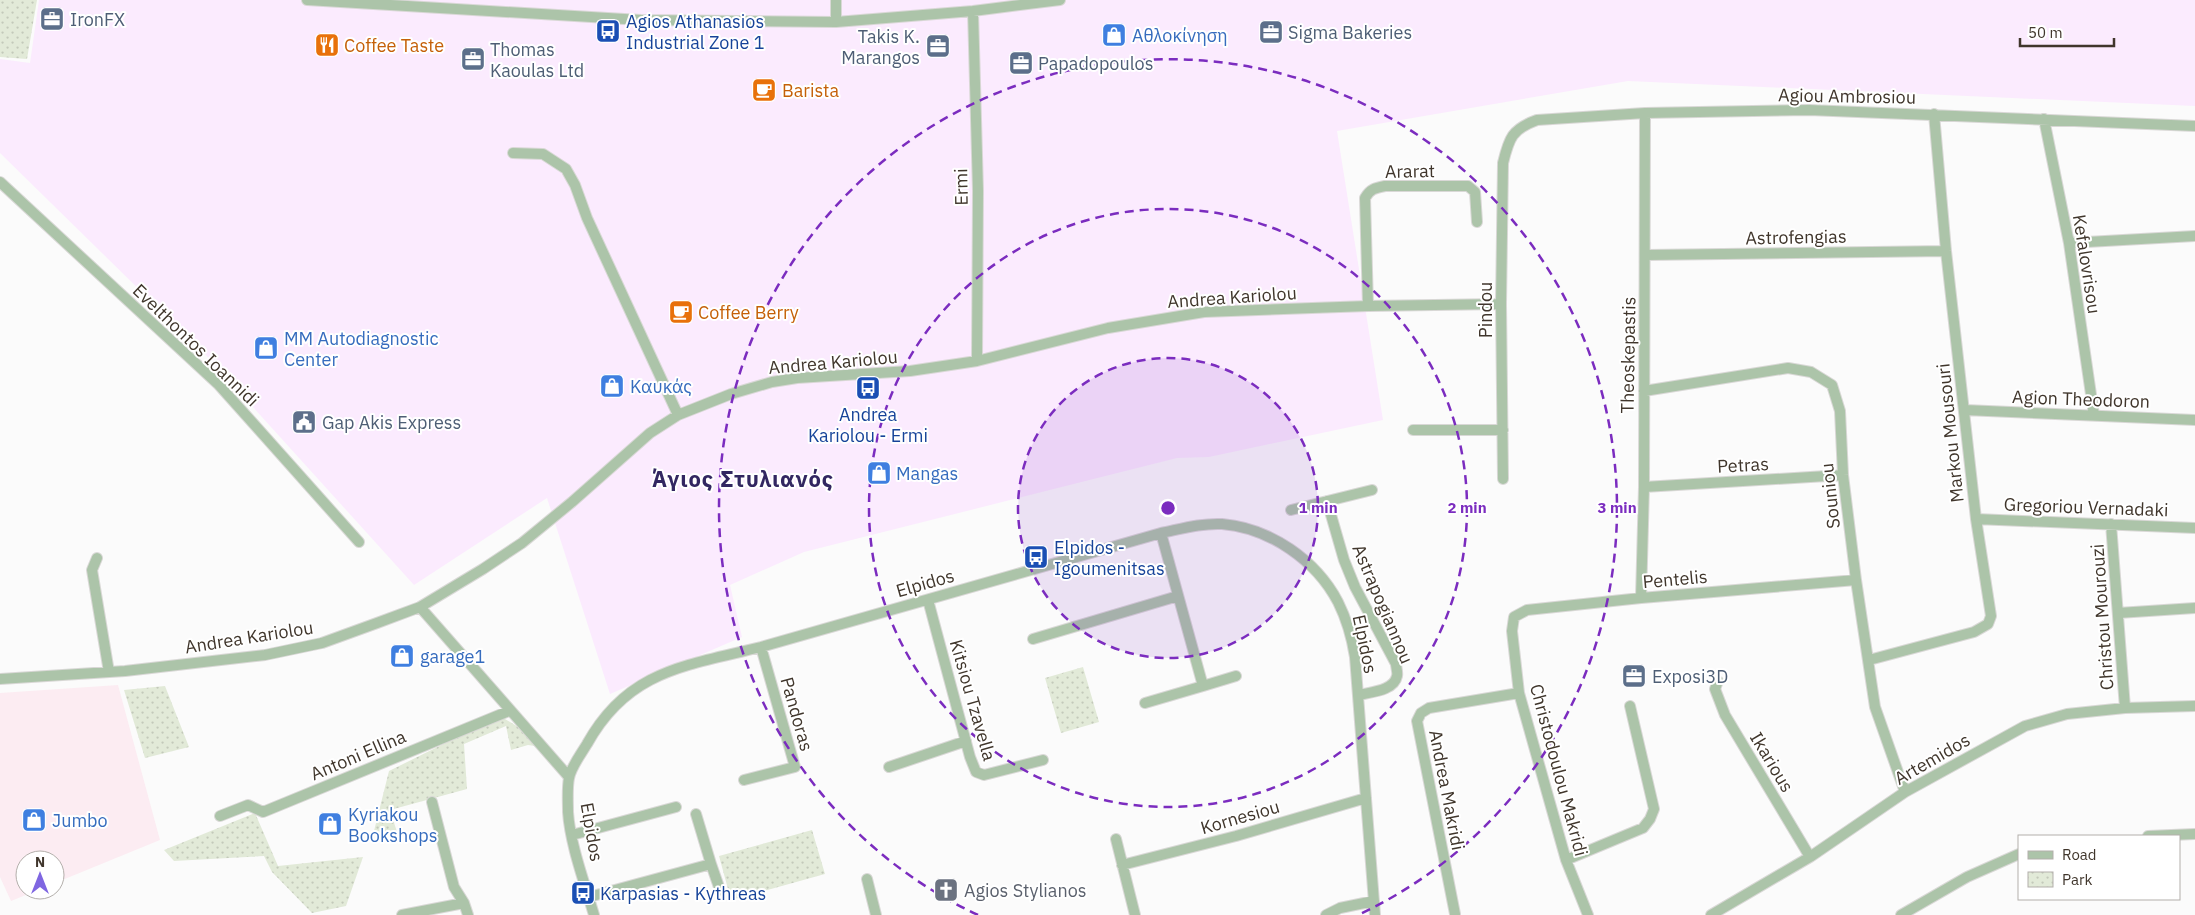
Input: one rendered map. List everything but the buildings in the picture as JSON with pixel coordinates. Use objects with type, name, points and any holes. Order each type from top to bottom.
[{"type":"street","points":[[307,0],[375,2],[641,20],[836,22],[973,11],[1060,0]]},
{"type":"street","points":[[836,0],[836,22]]},
{"type":"street","name":"Ermi","points":[[973,11],[978,191],[977,361]]},
{"type":"street","name":"Agiou Ambrosiou","points":[[1508,142],[1521,126],[1537,120],[1645,113],[1809,110],[2195,126]]},
{"type":"street","name":"Theoskepastis","points":[[1641,598],[1646,255],[1645,113]]},
{"type":"street","name":"Markou Mousouri","points":[[1869,660],[1974,632],[1988,624],[1991,616],[1976,519],[1946,251],[1934,114]]},
{"type":"street","name":"Kefalovrisou","points":[[2044,119],[2069,244],[2094,415]]},
{"type":"street","name":"Pindou","points":[[1503,479],[1501,304],[1503,163],[1508,142]]},
{"type":"street","points":[[513,153],[543,154],[566,169],[576,185],[587,218],[678,415]]},
{"type":"street","name":"Evelthontos Ioannidi","points":[[0,182],[218,384],[359,542]]},
{"type":"street","name":"Ararat","points":[[1368,306],[1365,198],[1369,191],[1385,186],[1468,186],[1475,192],[1477,222]]},
{"type":"street","points":[[2069,244],[2195,236]]},
{"type":"street","name":"Astrofengias","points":[[1646,255],[1946,251]]},
{"type":"street","name":"Andrea Kariolou","points":[[0,679],[109,672],[265,655],[322,643],[420,607],[484,570],[522,543],[650,433],[678,415],[731,394],[772,382],[797,378],[910,371],[977,361],[1108,328],[1204,312],[1368,306],[1501,304]]},
{"type":"street","name":"Souniou","points":[[1644,391],[1788,368],[1811,372],[1832,385],[1840,410],[1843,475],[1856,580],[1876,707],[1905,792]]},
{"type":"street","name":"Agion Theodoron","points":[[1965,410],[2195,420]]},
{"type":"street","points":[[1412,430],[1503,430]]},
{"type":"street","name":"Petras","points":[[1644,487],[1843,475]]},
{"type":"street","points":[[1291,510],[1372,490]]},
{"type":"street","name":"Astrapogiannou","points":[[1327,501],[1344,560],[1355,587],[1396,664],[1397,676],[1394,683],[1386,688],[1358,695]]},
{"type":"street","name":"Gregoriou Vernadaki","points":[[1976,519],[2195,528]]},
{"type":"street","name":"Elpidos","points":[[594,915],[572,835],[568,813],[569,777],[596,728],[611,708],[627,693],[652,678],[705,661],[761,647],[1161,533],[1195,526],[1222,524],[1250,530],[1276,540],[1300,555],[1320,576],[1342,611],[1350,629],[1356,657],[1375,915]]},
{"type":"street","name":"Christou Mourouzi","points":[[2111,524],[2125,708]]},
{"type":"street","points":[[1161,533],[1203,686]]},
{"type":"street","points":[[97,558],[92,570],[109,672]]},
{"type":"street","name":"Pentelis","points":[[1512,631],[1514,617],[1527,610],[1641,598],[1856,580]]},
{"type":"street","points":[[1033,639],[1178,596]]},
{"type":"street","name":"Kitsiou Tzavella","points":[[928,600],[966,742],[976,772],[984,775],[1043,760]]},
{"type":"street","points":[[420,607],[569,777]]},
{"type":"street","points":[[2118,613],[2195,608]]},
{"type":"street","name":"Christodoulou Makridi","points":[[1512,631],[1519,693],[1566,860],[1588,915]]},
{"type":"street","name":"Pandoras","points":[[744,780],[795,767],[761,647]]},
{"type":"street","points":[[1145,703],[1236,676]]},
{"type":"street","name":"Ikarious","points":[[1718,681],[1715,689],[1724,715],[1810,857]]},
{"type":"street","name":"Andrea Makridi","points":[[1455,914],[1417,721],[1421,713],[1429,708],[1519,693]]},
{"type":"street","points":[[1566,860],[1643,828],[1650,819],[1654,809],[1630,706]]},
{"type":"street","name":"Artemidos","points":[[1711,915],[1810,857],[1905,792],[2025,726],[2067,714],[2125,708],[2195,706]]},
{"type":"street","name":"Antoni Ellina","points":[[220,816],[248,805],[263,812],[509,710]]},
{"type":"street","points":[[888,767],[966,742]]},
{"type":"street","name":"Kornesiou","points":[[1122,865],[1236,836],[1366,798]]},
{"type":"street","points":[[432,802],[454,887],[464,903],[468,915]]},
{"type":"street","points":[[572,835],[676,807]]},
{"type":"street","points":[[696,814],[720,890]]},
{"type":"street","points":[[2172,835],[2195,834]]},
{"type":"street","points":[[1116,839],[1135,915]]},
{"type":"street","points":[[1901,915],[1967,877],[2018,854]]},
{"type":"street","points":[[589,898],[711,864]]},
{"type":"street","points":[[867,879],[876,915]]},
{"type":"street","points":[[1326,915],[1340,908],[1374,901]]},
{"type":"street","points":[[402,915],[464,903]]},
{"type":"shaded area","points":[[39,0],[2195,0],[2195,106],[1628,81],[1337,131],[1383,420],[1209,457],[1177,458],[804,552],[730,585],[742,637],[610,694],[547,498],[414,585],[205,354],[0,153],[0,59],[30,63]]},
{"type":"shaded area","points":[[118,685],[160,840],[65,879],[65,850],[15,850],[15,899],[11,901],[0,877],[0,693]]},
{"type":"green space","points":[[0,0],[37,0],[27,59],[0,57]]},
{"type":"green space","points":[[1083,667],[1099,722],[1061,733],[1045,678]]},
{"type":"green space","points":[[165,686],[189,747],[145,758],[124,690]]},
{"type":"green space","points":[[500,716],[523,730],[535,746],[528,745],[511,750],[506,726],[464,744],[467,789],[390,810],[397,832],[373,835],[389,771]]},
{"type":"green space","points":[[255,813],[278,866],[363,857],[346,906],[312,913],[272,872],[264,856],[174,861],[164,850]]},
{"type":"green space","points":[[812,830],[825,874],[731,900],[719,856]]},
{"type":"place","name":"IronFX","points":[[52,19]]},
{"type":"place","name":"Agios Athanasios Industrial Zone 1","points":[[608,31]]},
{"type":"place","name":"Sigma Bakeries","points":[[1271,32]]},
{"type":"place","name":"Αθλοκίνηση","points":[[1114,35]]},
{"type":"place","name":"Coffee Taste","points":[[327,45]]},
{"type":"place","name":"Takis K. Marangos","points":[[938,46]]},
{"type":"place","name":"Thomas Kaoulas Ltd","points":[[473,59]]},
{"type":"place","name":"Papadopoulos","points":[[1021,63]]},
{"type":"place","name":"Barista","points":[[764,90]]},
{"type":"place","name":"Coffee Berry","points":[[681,312]]},
{"type":"place","name":"MM Autodiagnostic Center","points":[[266,348]]},
{"type":"place","name":"Καυκάς","points":[[612,386]]},
{"type":"place","name":"Andrea Kariolou - Ermi","points":[[868,388]]},
{"type":"place","name":"Gap Akis Express","points":[[304,422]]},
{"type":"place","name":"Mangas","points":[[879,473]]},
{"type":"place","name":"Elpidos - Igoumenitsas","points":[[1036,557]]},
{"type":"place","name":"garage1","points":[[402,656]]},
{"type":"place","name":"Exposi3D","points":[[1634,676]]},
{"type":"place","name":"Jumbo","points":[[34,820]]},
{"type":"place","name":"Kyriakou Bookshops","points":[[330,824]]},
{"type":"place","name":"Agios Stylianos","points":[[946,890]]},
{"type":"place","name":"Karpasias - Kythreas","points":[[583,893]]},
{"type":"district","name":"Άγιος Στυλιανός","points":[[743,478]]}]
